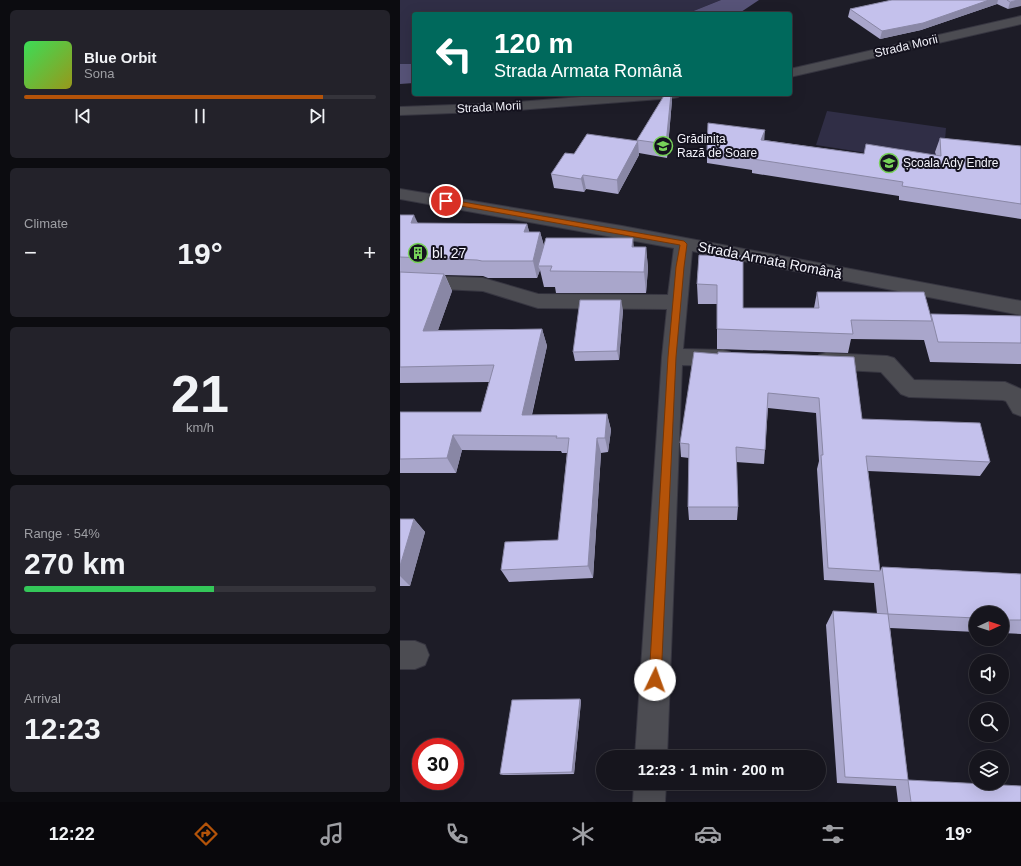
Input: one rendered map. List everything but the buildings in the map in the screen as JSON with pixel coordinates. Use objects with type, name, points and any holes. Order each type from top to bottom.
[{"type":"street","name":"Strada Morii","points":[[792,73],[1021,20]]},
{"type":"street","name":"Strada Morii","points":[[400,111],[505,107],[647,96]]},
{"type":"street","name":"Strada Armata Română","points":[[400,194],[684,244],[1021,308]]},
{"type":"street","points":[[652,750],[672,357],[684,244]]},
{"type":"street","points":[[400,281],[483,285],[538,301],[677,302]]},
{"type":"street","points":[[672,357],[743,359]]},
{"type":"street","points":[[807,361],[887,364],[909,388],[1005,391],[1014,395],[1021,407]]},
{"type":"street","points":[[649,802],[650,790]]},
{"type":"shaded area","points":[[400,0],[721,0],[691,12],[412,12],[412,64],[400,64]]},
{"type":"shaded area","points":[[721,0],[759,0],[741,12],[691,12]]},
{"type":"shaded area","points":[[400,64],[412,64],[412,83],[400,84]]},
{"type":"shaded area","points":[[827,111],[946,128],[943,165],[816,145]]},
{"type":"place","name":"Grădinița Rază de Soare","points":[[663,146]]},
{"type":"place","name":"Școala Ady Endre","points":[[889,163]]},
{"type":"place","name":"bl. 27","points":[[418,253]]},
{"type":"route","points":[[446,201],[684,244],[680,267],[672,357],[655,680]]}]
